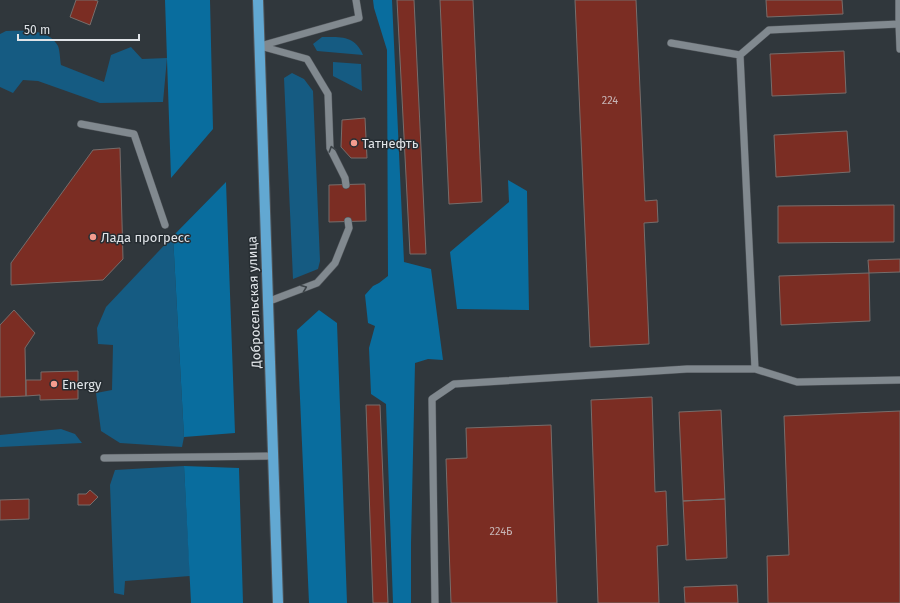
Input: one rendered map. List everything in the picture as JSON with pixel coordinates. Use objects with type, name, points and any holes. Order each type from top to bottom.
[{"type":"main road","name":"Добросельская улица","points":[[258,0],[278,603]]},
{"type":"lane","points":[[260,46],[359,18],[356,0]]},
{"type":"lane","points":[[899,0],[900,49]]},
{"type":"lane","points":[[740,55],[769,30],[899,24]]},
{"type":"lane","points":[[671,43],[740,55]]},
{"type":"lane","points":[[260,46],[307,59],[328,94],[330,148],[345,178],[346,185]]},
{"type":"lane","points":[[740,55],[755,369]]},
{"type":"lane","points":[[81,124],[134,134],[165,225]]},
{"type":"lane","points":[[267,302],[317,283],[335,263],[349,228],[348,221]]},
{"type":"lane","points":[[435,603],[432,399],[454,384],[687,369],[755,369],[797,382],[900,380]]},
{"type":"lane","points":[[104,458],[272,456]]},
{"type":"shaded area","points":[[165,0],[210,0],[213,129],[171,178]]},
{"type":"shaded area","points":[[373,0],[392,0],[404,262],[431,269],[443,360],[428,359],[415,363],[411,603],[393,603],[386,404],[371,394],[369,348],[375,326],[368,323],[365,295],[373,286],[388,276],[387,50]]},
{"type":"shaded area","points":[[6,31],[27,31],[42,33],[48,36],[54,40],[58,46],[61,65],[104,82],[111,55],[131,47],[142,59],[167,58],[163,102],[100,103],[38,81],[23,80],[13,93],[0,87],[0,34]]},
{"type":"shaded area","points":[[322,37],[346,38],[360,48],[363,55],[317,51],[313,44]]},
{"type":"shaded area","points":[[333,62],[361,64],[362,91],[333,76]]},
{"type":"shaded area","points":[[292,73],[304,79],[313,91],[320,261],[318,269],[293,279],[284,78]]},
{"type":"shaded area","points":[[508,180],[527,191],[529,310],[457,309],[450,252],[509,202]]},
{"type":"shaded area","points":[[226,182],[235,433],[184,437],[173,236]]},
{"type":"shaded area","points":[[173,236],[184,437],[182,447],[120,443],[101,431],[96,393],[112,390],[113,345],[98,344],[97,328],[106,307]]},
{"type":"shaded area","points":[[319,310],[337,323],[347,603],[309,603],[297,330]]},
{"type":"shaded area","points":[[61,429],[75,434],[82,443],[0,447],[0,435]]},
{"type":"shaded area","points":[[184,466],[190,576],[125,581],[124,595],[114,593],[110,485],[115,470]]},
{"type":"shaded area","points":[[184,466],[239,468],[243,603],[191,603]]},
{"type":"building","points":[[76,0],[98,1],[90,25],[70,17]]},
{"type":"building","points":[[397,0],[414,0],[426,254],[410,254]]},
{"type":"building","points":[[440,0],[473,0],[482,202],[449,204]]},
{"type":"building","points":[[575,0],[636,0],[645,201],[657,200],[658,222],[644,223],[649,344],[590,347]]},
{"type":"building","points":[[766,0],[842,0],[843,14],[767,17]]},
{"type":"building","points":[[844,51],[846,93],[772,96],[770,54]]},
{"type":"building","points":[[365,118],[367,158],[351,158],[341,147],[342,120]]},
{"type":"building","points":[[847,131],[850,172],[776,177],[774,135]]},
{"type":"building","points":[[120,148],[123,259],[103,280],[11,285],[11,263],[93,150]]},
{"type":"building","points":[[365,184],[366,221],[329,222],[329,185]]},
{"type":"building","points":[[894,205],[894,242],[778,243],[778,206]]},
{"type":"building","points":[[900,259],[900,272],[869,273],[868,260]]},
{"type":"building","points":[[869,273],[870,321],[781,325],[779,276]]},
{"type":"building","points":[[14,310],[35,333],[25,348],[26,396],[0,397],[0,325]]},
{"type":"building","points":[[78,371],[78,399],[40,400],[40,395],[26,396],[26,380],[41,380],[41,372]]},
{"type":"building","points":[[652,397],[655,492],[666,491],[668,545],[657,546],[659,603],[598,603],[591,400]]},
{"type":"building","points":[[366,405],[380,405],[388,603],[373,603]]},
{"type":"building","points":[[721,410],[725,499],[683,501],[679,412]]},
{"type":"building","points":[[900,411],[900,603],[768,603],[767,556],[789,555],[784,416]]},
{"type":"building","points":[[551,425],[557,603],[451,603],[446,459],[467,458],[466,428]]},
{"type":"building","points":[[90,490],[98,497],[90,505],[78,505],[78,494],[86,494]]},
{"type":"building","points":[[29,499],[29,519],[0,520],[0,500]]},
{"type":"building","points":[[725,499],[727,558],[686,560],[683,501]]},
{"type":"building","points":[[737,585],[738,603],[685,603],[684,587]]},
{"type":"place","name":"Татнефть","points":[[354,143]]},
{"type":"place","name":"Лада прогресс","points":[[93,237]]},
{"type":"place","name":"Energy","points":[[54,384]]}]
